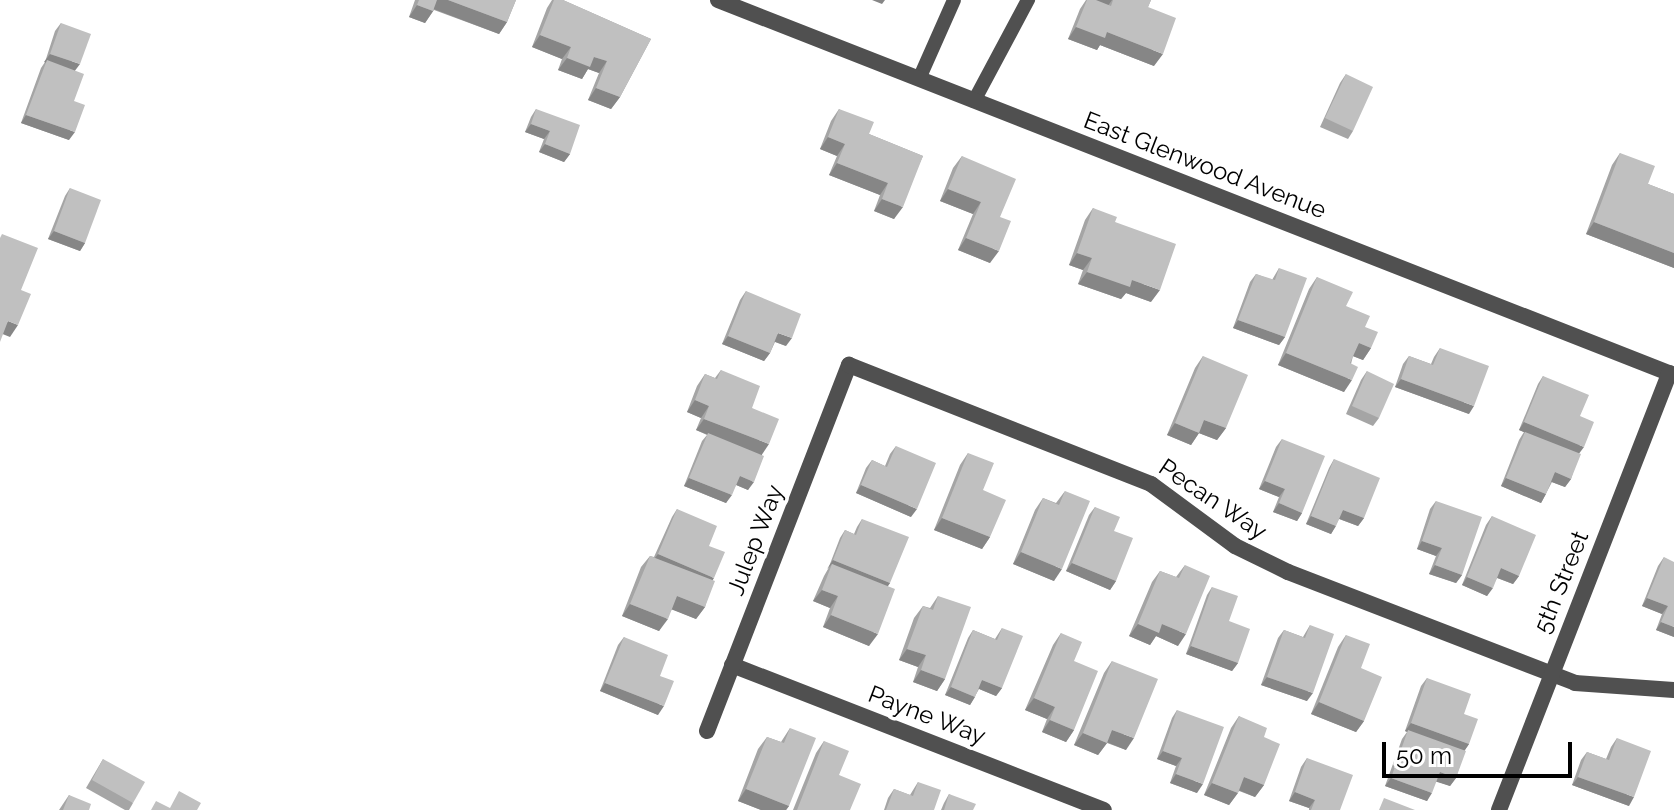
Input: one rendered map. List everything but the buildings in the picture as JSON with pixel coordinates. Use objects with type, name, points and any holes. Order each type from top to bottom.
[{"type":"street","name":"East Glenwood Avenue","points":[[718,0],[1672,374]]},
{"type":"street","name":"Julep Way","points":[[707,731],[849,365]]},
{"type":"street","name":"Pecan Way","points":[[849,365],[1137,477],[1270,565],[1551,673],[1601,688],[1674,690]]},
{"type":"street","name":"5th Street","points":[[1499,810],[1672,374]]},
{"type":"street","name":"Payne Way","points":[[732,665],[1104,810]]},
{"type":"lane","points":[[919,79],[954,0]]},
{"type":"lane","points":[[974,101],[1028,0]]}]
